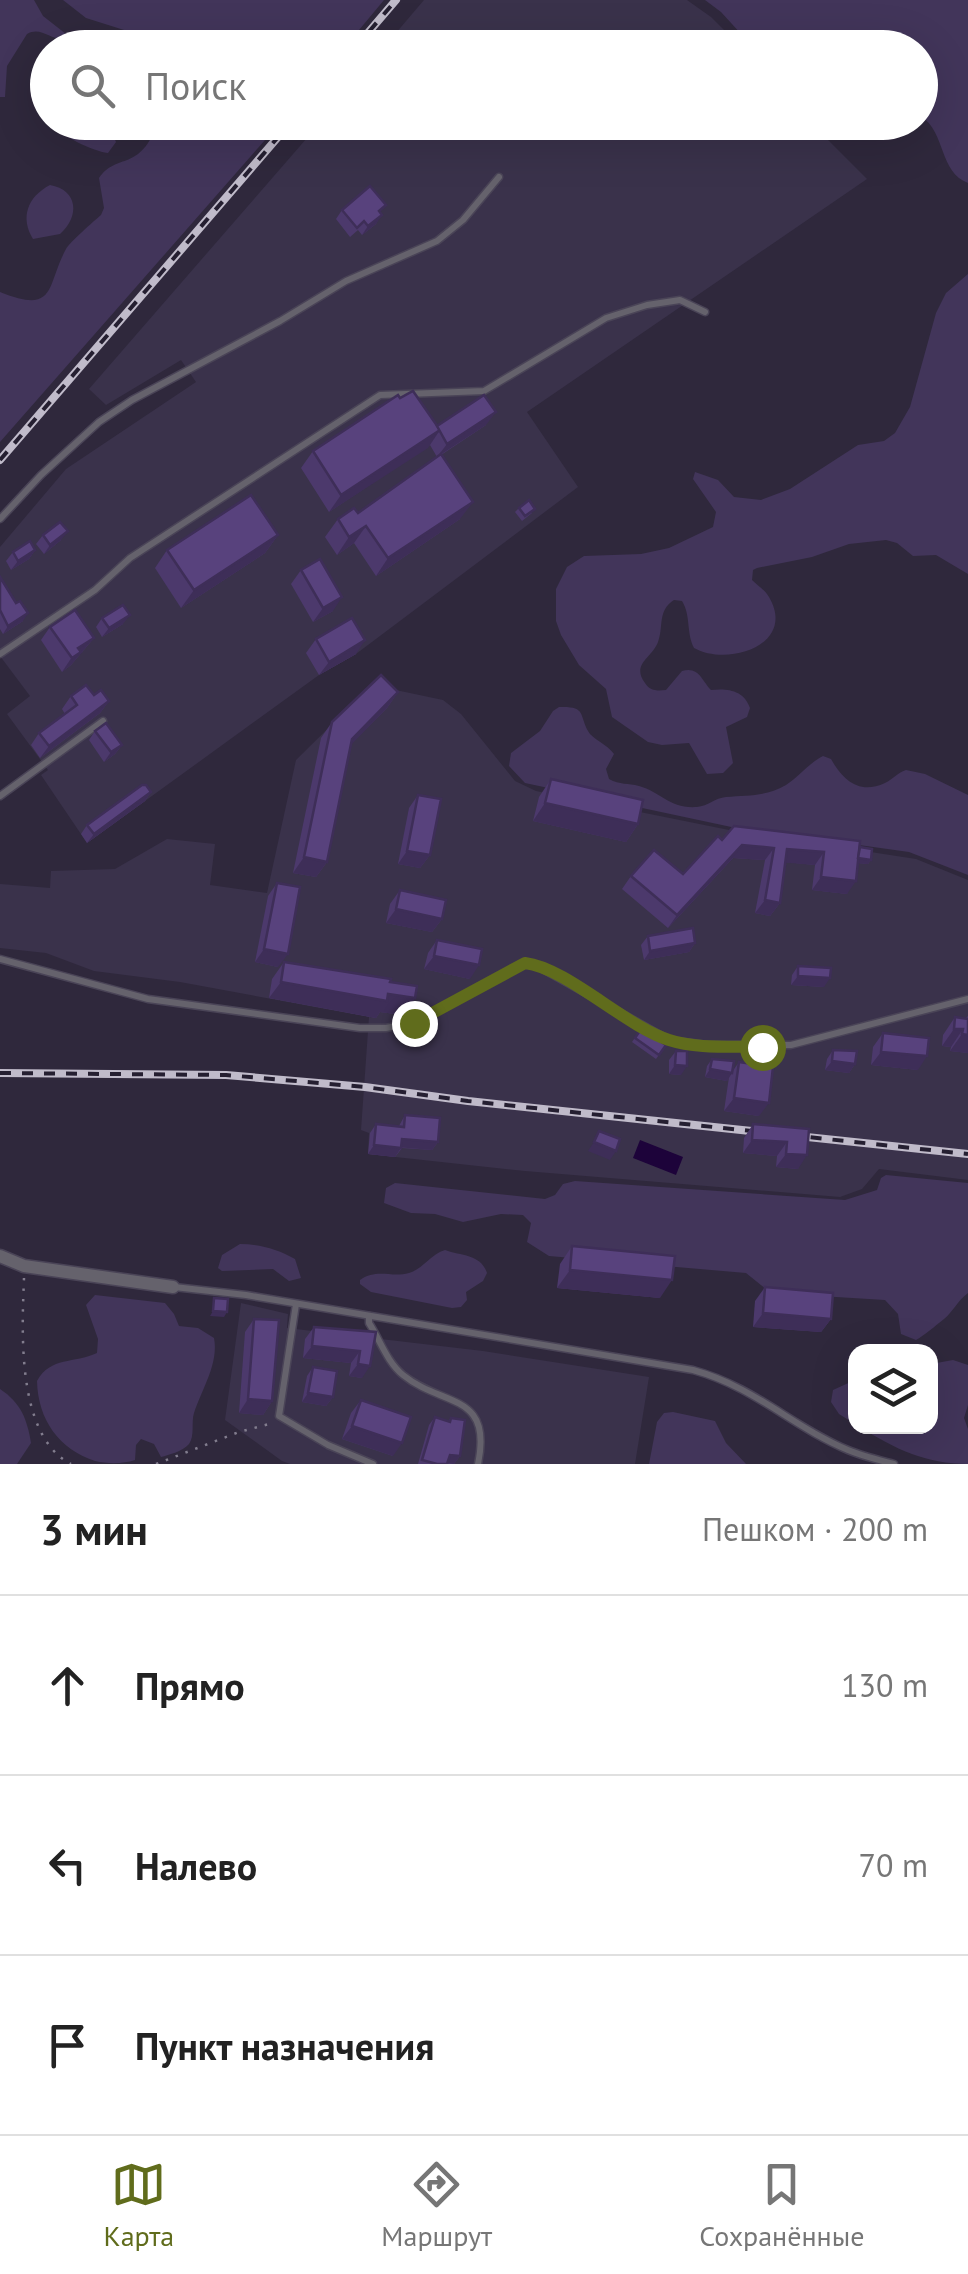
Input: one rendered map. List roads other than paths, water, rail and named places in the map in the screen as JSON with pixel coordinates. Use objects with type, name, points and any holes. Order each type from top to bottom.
[{"type":"street","points":[[0,1256],[24,1266],[173,1287]]},
{"type":"lane","points":[[0,519],[41,475],[116,411],[346,281],[437,241],[463,220],[499,177]]},
{"type":"lane","points":[[0,654],[95,590],[130,558],[380,396],[484,390],[606,318],[647,305],[680,300],[705,312]]},
{"type":"lane","points":[[0,796],[103,720]]},
{"type":"lane","points":[[0,959],[148,999],[360,1028],[414,1023],[525,963],[534,964],[669,1040],[736,1046],[791,1045],[968,999]]},
{"type":"lane","points":[[173,1287],[693,1370],[724,1378],[849,1451],[894,1464]]},
{"type":"lane","points":[[296,1304],[278,1411],[282,1418],[328,1445],[373,1464]]},
{"type":"lane","points":[[369,1316],[389,1360],[404,1375],[465,1405],[476,1418],[481,1444],[478,1464]]},
{"type":"railway","points":[[370,30],[396,0]]},
{"type":"railway","points":[[0,460],[276,140]]},
{"type":"railway","points":[[0,1073],[226,1075],[968,1154]]}]
